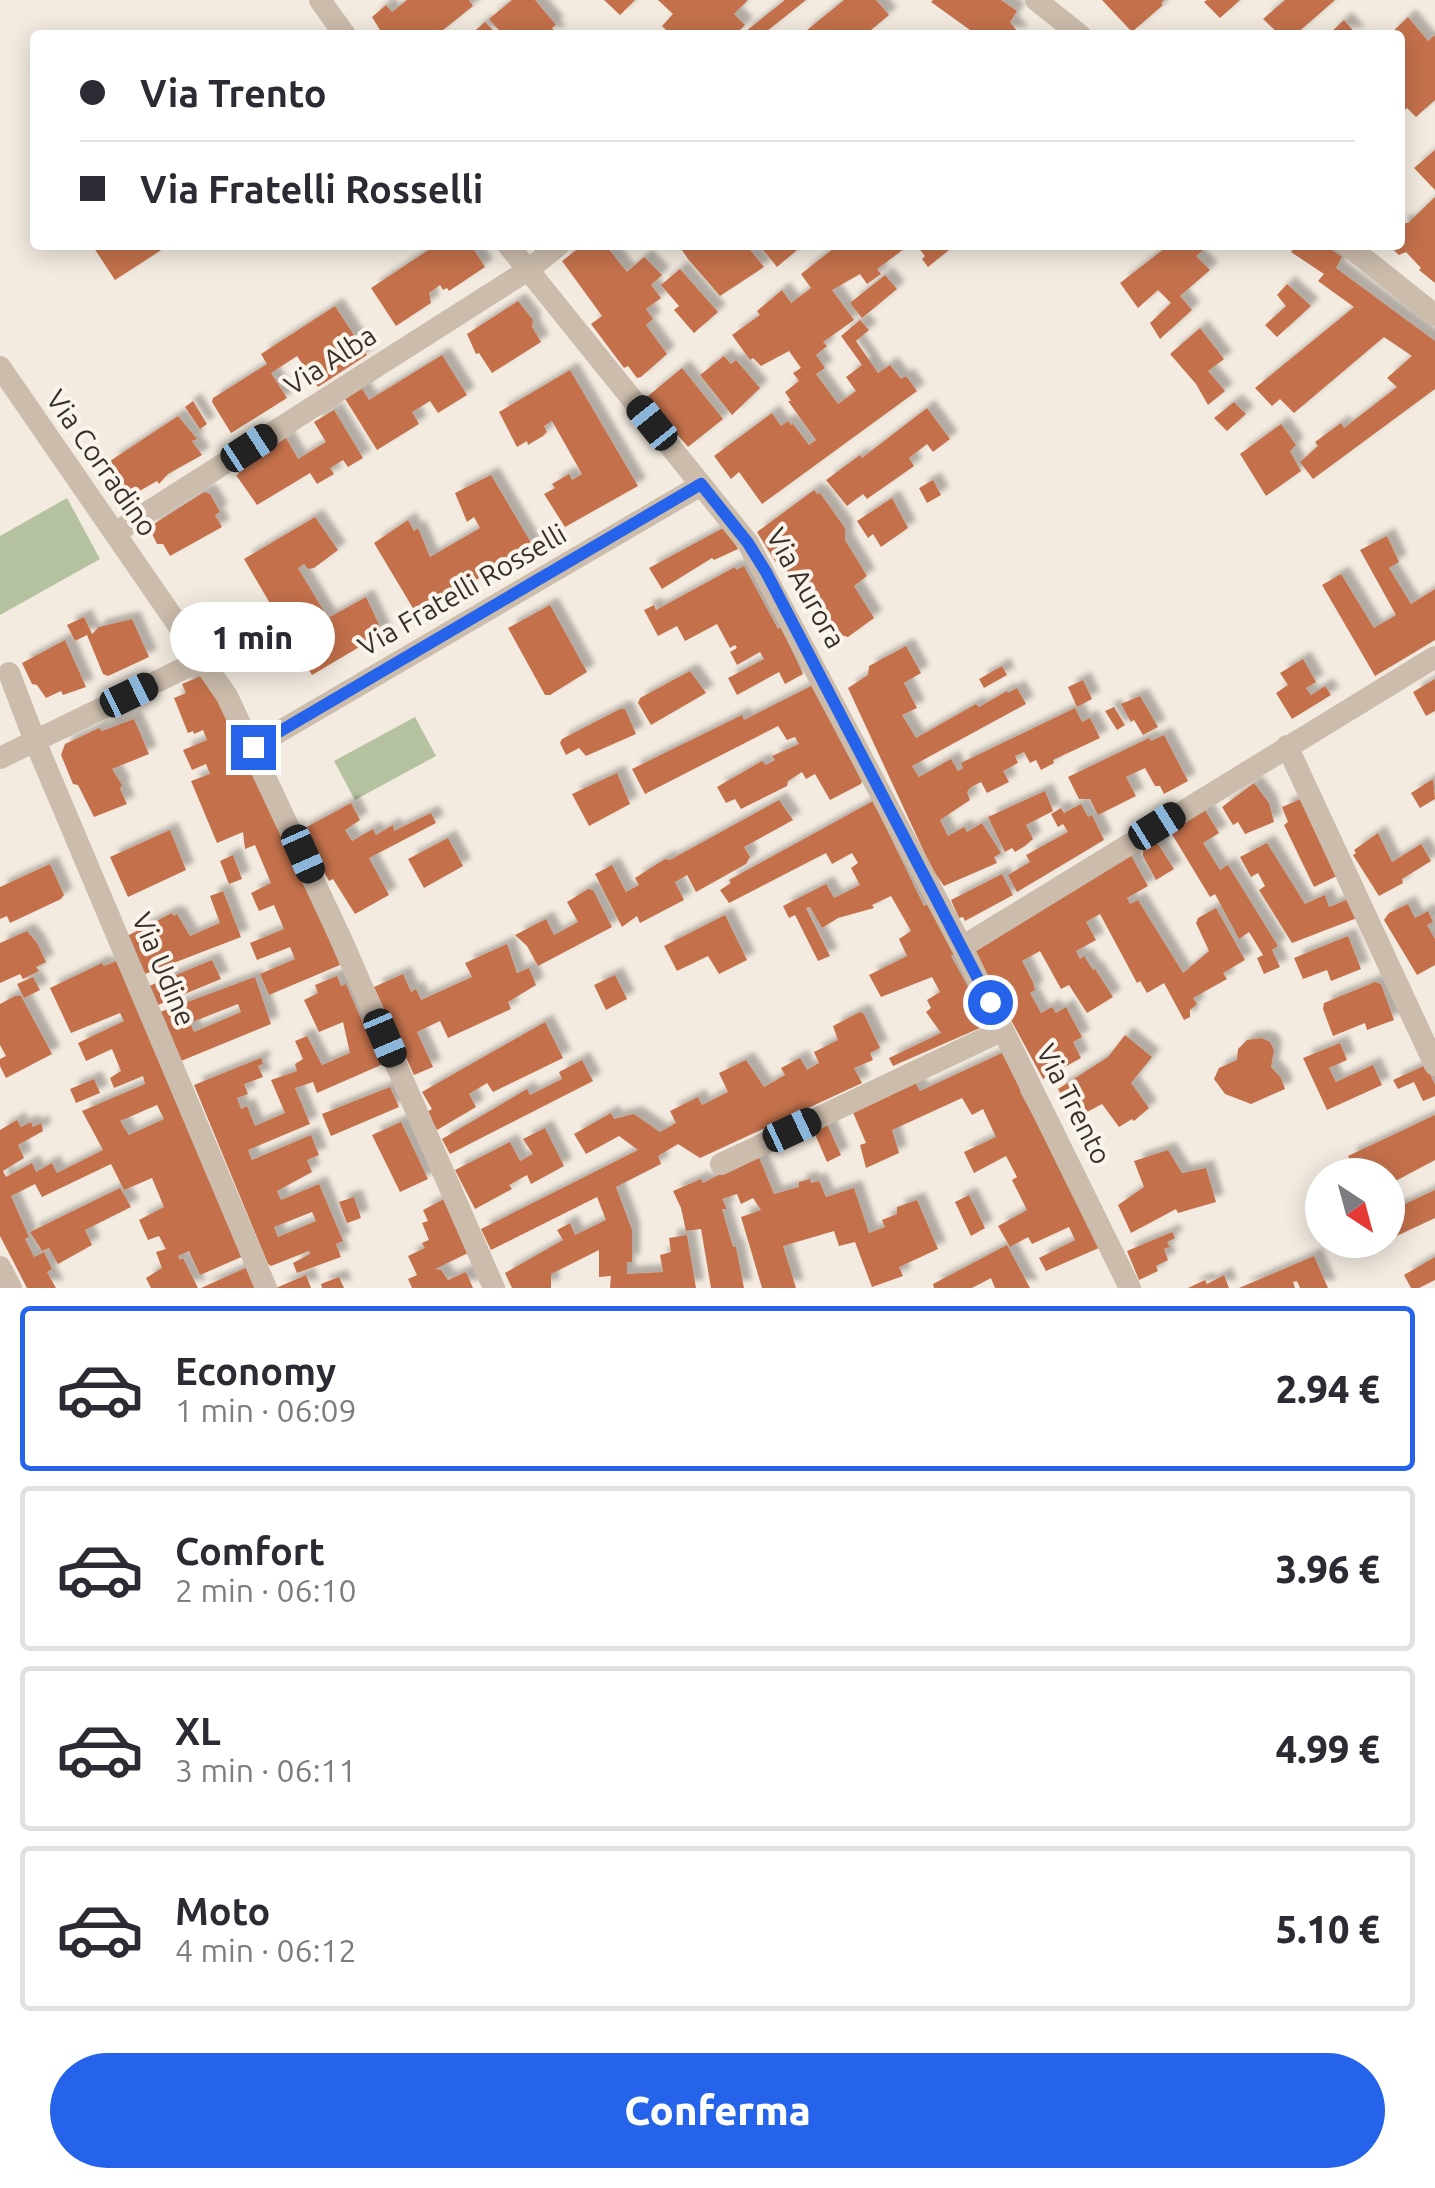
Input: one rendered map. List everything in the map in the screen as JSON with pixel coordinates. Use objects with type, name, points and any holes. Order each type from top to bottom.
[{"type":"street","points":[[320,0],[341,30]]},
{"type":"street","points":[[1036,0],[1074,30]]},
{"type":"street","name":"Via Aurora","points":[[512,250],[748,543],[962,947]]},
{"type":"street","name":"Via Alba","points":[[115,534],[528,270],[553,250]]},
{"type":"street","points":[[1352,250],[1435,315]]},
{"type":"street","name":"Via Corradino","points":[[0,368],[203,659],[253,747],[494,1288]]},
{"type":"street","name":"Via Fratelli Rosselli","points":[[253,747],[701,484]]},
{"type":"street","points":[[962,947],[1435,658]]},
{"type":"street","points":[[0,758],[203,659]]},
{"type":"street","name":"Via Udine","points":[[10,672],[35,741],[266,1288]]},
{"type":"street","points":[[1287,746],[1435,1065]]},
{"type":"street","name":"Via Trento","points":[[962,947],[1130,1288]]},
{"type":"street","points":[[721,1164],[1003,1030]]},
{"type":"street","points":[[0,1267],[11,1288]]},
{"type":"green space","points":[[67,498],[100,559],[0,615],[0,536]]},
{"type":"green space","points":[[415,717],[436,756],[355,800],[334,761]]},
{"type":"building","points":[[407,0],[469,0],[473,6],[443,30],[380,30],[372,17],[386,5],[392,12]]},
{"type":"building","points":[[512,0],[535,0],[556,25],[554,30],[499,30],[489,19]]},
{"type":"building","points":[[604,0],[635,0],[620,15]]},
{"type":"building","points":[[658,0],[748,0],[734,14],[745,25],[740,30],[666,30],[662,26],[673,14]]},
{"type":"building","points":[[785,0],[806,0],[768,30],[747,30]]},
{"type":"building","points":[[844,0],[876,0],[889,15],[871,30],[807,30]]},
{"type":"building","points":[[1001,0],[1017,11],[1010,22],[1016,30],[970,30],[931,2]]},
{"type":"building","points":[[1102,0],[1164,0],[1163,5],[1130,30]]},
{"type":"building","points":[[1240,0],[1220,18],[1204,2]]},
{"type":"building","points":[[1285,0],[1335,0],[1301,30],[1275,30],[1263,19]]},
{"type":"building","points":[[1408,17],[1428,41],[1435,35],[1435,100],[1416,117],[1405,110],[1405,30],[1394,30]]},
{"type":"building","points":[[1344,20],[1353,30],[1333,30]]},
{"type":"building","points":[[485,22],[493,30],[476,30]]},
{"type":"building","points":[[1435,150],[1435,190],[1414,168]]},
{"type":"building","points":[[1435,197],[1435,283],[1406,252],[1399,255],[1394,250],[1405,250],[1408,223]]},
{"type":"building","points":[[95,250],[161,250],[115,280]]},
{"type":"building","points":[[428,250],[474,250],[485,267],[449,291],[440,285],[429,293],[431,303],[396,326],[371,288]]},
{"type":"building","points":[[576,250],[609,250],[627,272],[644,257],[662,275],[651,285],[661,298],[646,309],[653,319],[646,325],[667,354],[641,377],[637,378],[628,366],[624,368],[591,324],[602,316],[562,261]]},
{"type":"building","points":[[682,250],[750,250],[764,267],[720,296]]},
{"type":"building","points":[[763,250],[797,250],[777,267]]},
{"type":"building","points":[[832,250],[903,250],[877,269],[881,274],[867,284],[860,274],[832,290],[854,320],[823,342],[827,346],[816,355],[825,368],[816,374],[838,404],[856,391],[846,377],[862,365],[841,336],[860,320],[869,330],[856,341],[878,373],[890,365],[901,379],[906,376],[917,391],[762,504],[739,472],[731,479],[714,456],[772,413],[781,426],[788,421],[793,424],[809,445],[816,440],[785,392],[799,381],[793,373],[801,368],[789,351],[761,366],[753,358],[750,360],[732,335],[760,315],[757,311],[782,290],[791,303],[811,288],[801,274]]},
{"type":"building","points":[[920,250],[949,250],[928,267],[922,259],[925,256]]},
{"type":"building","points":[[1163,250],[1203,250],[1196,256],[1210,270],[1180,296],[1192,310],[1160,339],[1150,323],[1171,303],[1158,290],[1138,308],[1120,283]]},
{"type":"building","points":[[1332,250],[1342,257],[1336,268],[1435,341],[1435,389],[1313,479],[1300,462],[1318,446],[1315,442],[1341,423],[1344,428],[1397,387],[1387,378],[1412,356],[1384,337],[1294,413],[1280,399],[1272,406],[1255,388],[1354,307],[1318,281],[1324,274],[1291,252]]},
{"type":"building","points":[[680,269],[718,312],[694,333],[674,310],[679,306],[661,285]]},
{"type":"building","points":[[885,275],[897,289],[862,318],[850,303]]},
{"type":"building","points":[[1287,284],[1311,306],[1277,337],[1265,325],[1286,306],[1277,295]]},
{"type":"building","points":[[518,301],[533,320],[532,327],[541,342],[492,373],[476,354],[467,334]]},
{"type":"building","points":[[335,306],[367,355],[318,387],[297,356],[271,373],[287,398],[231,433],[213,398],[267,364],[261,354]]},
{"type":"building","points":[[1200,328],[1224,359],[1208,371],[1225,391],[1208,405],[1170,354]]},
{"type":"building","points":[[442,355],[467,395],[438,413],[430,401],[412,412],[419,424],[377,450],[344,397],[361,387],[369,400]]},
{"type":"building","points":[[724,356],[731,364],[736,360],[760,388],[732,415],[700,375]]},
{"type":"building","points":[[682,368],[723,419],[688,447],[648,396]]},
{"type":"building","points":[[570,370],[638,486],[565,527],[544,494],[569,474],[572,480],[582,474],[552,421],[544,426],[547,432],[543,436],[517,447],[499,412]]},
{"type":"building","points":[[193,401],[207,424],[200,429],[185,407]]},
{"type":"building","points":[[1234,402],[1246,414],[1227,431],[1214,418]]},
{"type":"building","points":[[927,408],[950,439],[933,452],[927,444],[909,458],[914,466],[867,499],[863,494],[847,506],[826,480]]},
{"type":"building","points":[[334,410],[363,458],[348,467],[343,460],[330,468],[334,474],[317,484],[310,473],[257,505],[236,475],[237,470],[286,438],[298,459],[326,442],[314,422]]},
{"type":"building","points":[[178,416],[197,439],[192,441],[202,455],[168,474],[159,484],[157,481],[129,497],[120,488],[116,491],[106,476],[118,472],[110,461]]},
{"type":"building","points":[[1281,424],[1296,445],[1290,451],[1301,471],[1266,496],[1240,454]]},
{"type":"building","points":[[491,475],[533,546],[417,615],[374,543],[408,520],[414,531],[418,528],[430,557],[480,528],[474,517],[467,522],[455,493]]},
{"type":"building","points":[[933,480],[941,495],[927,503],[919,488]]},
{"type":"building","points":[[814,490],[845,528],[845,540],[867,576],[854,586],[874,618],[848,637],[831,632],[781,563],[778,566],[757,532]]},
{"type":"building","points":[[204,492],[210,494],[220,512],[215,515],[222,527],[170,556],[163,544],[157,544],[149,527]]},
{"type":"building","points":[[892,498],[908,528],[881,547],[873,534],[868,538],[857,521]]},
{"type":"building","points":[[315,517],[338,550],[314,568],[308,569],[304,564],[298,568],[328,618],[366,597],[383,633],[312,675],[244,559]]},
{"type":"building","points":[[725,527],[738,549],[712,558],[662,589],[649,568]]},
{"type":"building","points":[[1387,536],[1399,562],[1389,568],[1411,604],[1435,589],[1435,640],[1375,676],[1322,585],[1341,574],[1374,628],[1396,615],[1360,550]]},
{"type":"building","points":[[744,566],[778,629],[781,627],[803,674],[785,684],[779,672],[737,695],[728,678],[764,659],[760,652],[737,665],[730,652],[737,648],[730,648],[717,624],[685,641],[677,626],[658,636],[644,610],[654,605],[656,610],[735,567],[736,570]]},
{"type":"building","points":[[550,605],[587,672],[545,695],[508,628]]},
{"type":"building","points":[[84,617],[92,634],[99,627],[132,619],[149,657],[108,676],[103,674],[87,635],[75,641],[67,625]]},
{"type":"building","points":[[65,640],[86,687],[46,698],[32,684],[22,663]]},
{"type":"building","points":[[906,646],[921,673],[904,683],[917,708],[902,715],[916,738],[1007,691],[1017,688],[1026,704],[912,766],[919,777],[951,759],[958,771],[963,768],[961,763],[1075,708],[1082,722],[1090,718],[1100,738],[1053,760],[1041,770],[1036,760],[1030,763],[1024,752],[1015,756],[1018,763],[1003,771],[1009,782],[987,793],[981,782],[971,787],[967,792],[970,800],[940,820],[948,836],[964,827],[967,832],[982,823],[1001,853],[994,857],[997,863],[944,886],[932,869],[848,688],[868,675],[869,666]]},
{"type":"building","points":[[1303,659],[1316,682],[1306,688],[1311,695],[1325,686],[1331,695],[1292,719],[1276,693],[1288,685],[1280,673]]},
{"type":"building","points":[[1002,666],[1007,675],[984,688],[979,679]]},
{"type":"building","points":[[690,671],[706,693],[651,725],[638,703],[640,698]]},
{"type":"building","points":[[204,675],[269,803],[340,965],[269,995],[260,974],[295,959],[290,947],[257,960],[250,943],[284,929],[274,905],[259,911],[251,893],[271,883],[255,845],[245,849],[243,832],[217,843],[191,781],[210,774],[206,764],[192,770],[183,750],[207,740],[203,730],[188,733],[174,698],[186,693],[182,684]]},
{"type":"building","points":[[1435,679],[1435,711],[1426,716],[1413,692]]},
{"type":"building","points":[[1083,680],[1092,699],[1077,707],[1068,687]]},
{"type":"building","points":[[813,685],[861,784],[830,800],[815,774],[806,779],[802,772],[787,786],[741,809],[735,799],[726,803],[717,787],[762,761],[766,765],[775,760],[772,756],[799,744],[795,737],[787,740],[778,726],[645,794],[632,769]]},
{"type":"building","points":[[1140,696],[1158,727],[1143,735],[1121,704]]},
{"type":"building","points":[[1114,707],[1125,725],[1117,730],[1105,711]]},
{"type":"building","points":[[625,709],[636,734],[586,756],[579,748],[566,755],[562,739]]},
{"type":"building","points":[[134,719],[149,754],[112,769],[127,804],[94,817],[78,785],[73,784],[61,755],[65,744],[99,728],[102,731]]},
{"type":"building","points":[[1164,735],[1188,781],[1164,794],[1145,768],[1126,777],[1136,796],[1098,815],[1090,799],[1079,799],[1068,777],[1149,738],[1151,741]]},
{"type":"building","points":[[617,773],[630,804],[589,826],[572,794]]},
{"type":"building","points":[[1433,779],[1435,799],[1420,808],[1411,793]]},
{"type":"building","points":[[1254,783],[1269,803],[1274,822],[1245,834],[1238,822],[1233,825],[1222,807]]},
{"type":"building","points":[[1045,791],[1053,811],[1026,825],[1033,839],[1025,846],[1005,852],[988,817]]},
{"type":"building","points":[[1303,798],[1339,875],[1314,887],[1284,825],[1288,822],[1282,807]]},
{"type":"building","points":[[779,800],[793,820],[744,847],[750,857],[746,864],[696,892],[687,875],[675,882],[684,900],[640,923],[637,916],[622,927],[595,874],[612,865],[626,892],[639,885],[635,878],[665,859],[670,860]]},
{"type":"building","points":[[873,801],[924,906],[928,904],[954,954],[951,956],[989,1024],[893,1066],[889,1058],[941,1033],[926,1012],[931,1008],[927,1000],[940,992],[932,977],[881,997],[869,975],[907,956],[899,939],[911,931],[891,896],[872,905],[874,908],[838,918],[822,928],[810,907],[806,908],[830,956],[818,961],[795,915],[789,918],[783,906],[826,884],[834,898],[860,885],[851,868],[858,863],[852,853],[832,864],[826,853],[729,903],[720,890],[731,883],[729,880]]},
{"type":"building","points":[[351,803],[360,820],[345,830],[352,841],[373,829],[376,835],[393,825],[394,831],[431,813],[436,823],[369,858],[389,895],[355,914],[333,879],[329,881],[301,830]]},
{"type":"building","points":[[1081,804],[1088,817],[1092,815],[1104,840],[1017,892],[1008,875],[1030,862],[1026,855],[1068,832],[1063,824],[1058,827],[1051,814],[1061,808],[1064,813]]},
{"type":"building","points":[[1203,807],[1219,833],[1203,843],[1220,870],[1228,865],[1278,946],[1272,950],[1280,967],[1264,974],[1257,958],[1263,955],[1249,932],[1239,939],[1215,894],[1210,897],[1170,831]]},
{"type":"building","points":[[170,830],[186,870],[128,897],[110,857]]},
{"type":"building","points":[[1378,833],[1392,862],[1421,844],[1431,861],[1379,896],[1353,855],[1354,850]]},
{"type":"building","points":[[448,838],[463,866],[424,888],[408,859]]},
{"type":"building","points":[[1267,843],[1305,904],[1325,895],[1329,907],[1349,899],[1357,918],[1292,943],[1259,890],[1265,886],[1258,873],[1251,877],[1240,857]]},
{"type":"building","points":[[1158,844],[1174,869],[1156,880],[1143,856],[1143,850]]},
{"type":"building","points":[[1129,852],[1148,886],[1127,898],[1130,904],[1138,900],[1183,973],[1209,951],[1196,923],[1216,908],[1245,960],[1223,973],[1227,979],[1193,998],[1197,1004],[1184,1020],[1164,983],[1147,993],[1140,981],[1137,983],[1100,914],[1086,922],[1096,940],[1076,951],[1080,959],[1084,956],[1095,969],[1113,997],[1087,1013],[1069,985],[1061,989],[1040,951],[1022,961],[1035,990],[1030,993],[1041,1013],[1052,1007],[1056,1013],[1066,1007],[1082,1037],[1073,1042],[1081,1058],[1043,1079],[973,950]]},
{"type":"building","points":[[233,855],[242,879],[229,884],[220,861]]},
{"type":"building","points":[[50,864],[64,895],[61,899],[10,923],[7,916],[0,919],[0,887]]},
{"type":"building","points":[[1002,874],[1013,895],[965,921],[959,918],[951,900]]},
{"type":"building","points":[[588,889],[593,890],[612,927],[538,966],[527,946],[515,935],[546,919],[554,935],[578,922],[567,902]]},
{"type":"building","points":[[223,891],[241,937],[145,974],[127,936],[172,913],[177,914],[190,936],[220,923],[210,896]]},
{"type":"building","points":[[1408,904],[1415,918],[1428,911],[1433,922],[1427,925],[1435,939],[1435,965],[1417,975],[1384,920],[1389,913]]},
{"type":"building","points":[[725,915],[747,960],[719,974],[708,956],[677,971],[664,946]]},
{"type":"building","points":[[27,931],[46,962],[36,967],[39,971],[23,979],[20,974],[0,983],[0,943]]},
{"type":"building","points":[[1348,936],[1361,969],[1331,981],[1327,970],[1303,979],[1294,958]]},
{"type":"building","points":[[507,944],[517,973],[529,968],[536,985],[508,1002],[511,1009],[448,1038],[440,1021],[417,1032],[433,1067],[414,1075],[374,987],[403,974],[411,992],[416,989],[421,1000],[472,977],[465,963]]},
{"type":"building","points":[[120,960],[246,1255],[200,1275],[189,1251],[178,1256],[183,1258],[198,1288],[151,1288],[146,1278],[162,1268],[156,1252],[166,1249],[159,1236],[148,1240],[139,1220],[164,1207],[152,1178],[124,1190],[111,1164],[42,1197],[35,1184],[11,1196],[29,1237],[25,1239],[34,1257],[44,1252],[52,1269],[47,1272],[56,1288],[27,1288],[0,1236],[0,1130],[17,1120],[21,1127],[41,1123],[43,1131],[18,1145],[24,1158],[3,1171],[6,1177],[32,1163],[36,1172],[52,1163],[57,1173],[103,1150],[82,1111],[145,1084],[143,1076],[114,1088],[110,1078],[121,1071],[112,1049],[86,1061],[78,1043],[124,1021],[120,1013],[71,1033],[50,988],[102,963],[104,966]],"holes":[[[157,1105],[164,1119],[129,1135],[120,1121]]]},
{"type":"building","points":[[212,960],[221,979],[158,1005],[149,986]]},
{"type":"building","points":[[615,975],[627,999],[606,1010],[594,985]]},
{"type":"building","points":[[337,976],[341,986],[346,984],[381,1065],[317,1093],[313,1082],[295,1088],[310,1124],[248,1150],[252,1160],[311,1135],[319,1155],[307,1160],[312,1172],[277,1191],[281,1200],[319,1184],[343,1241],[336,1244],[341,1257],[297,1273],[293,1263],[309,1251],[268,1264],[194,1085],[261,1058],[263,1064],[258,1066],[263,1077],[244,1084],[248,1094],[237,1098],[241,1109],[247,1106],[255,1126],[285,1113],[271,1080],[297,1071],[295,1064],[303,1059],[295,1041],[307,1036],[322,1065],[350,1053],[343,1022],[319,1032],[304,1000],[318,993],[315,985]],"holes":[[[312,1212],[316,1221],[278,1237],[274,1227]]]},
{"type":"building","points":[[33,977],[40,990],[24,998],[17,984]]},
{"type":"building","points":[[255,977],[271,1024],[181,1061],[160,1012]],"holes":[[[238,1004],[241,1012],[194,1032],[190,1023]]]},
{"type":"building","points":[[1375,982],[1381,984],[1394,1020],[1367,1030],[1365,1023],[1333,1036],[1324,1003]]},
{"type":"building","points":[[21,996],[52,1054],[6,1078],[0,1066],[0,1059],[6,1056],[0,1045],[0,1004]]},
{"type":"building","points":[[860,1012],[880,1048],[870,1053],[873,1060],[854,1068],[862,1083],[700,1158],[678,1144],[658,1156],[661,1164],[616,1187],[632,1230],[632,1262],[627,1262],[627,1274],[663,1272],[660,1255],[671,1252],[669,1238],[687,1235],[696,1288],[610,1288],[611,1276],[599,1277],[599,1250],[551,1274],[551,1288],[512,1288],[505,1273],[563,1240],[557,1230],[570,1223],[575,1235],[606,1220],[597,1197],[491,1250],[481,1229],[638,1150],[619,1136],[586,1154],[574,1134],[611,1113],[614,1119],[634,1114],[660,1132],[676,1123],[670,1111],[698,1097],[702,1105],[728,1092],[719,1073],[746,1060],[764,1087],[785,1075],[781,1068],[800,1058],[807,1070],[819,1063],[814,1052],[838,1040],[833,1026]]},
{"type":"building","points":[[545,1022],[563,1058],[493,1092],[487,1083],[469,1094],[476,1107],[437,1130],[427,1112],[432,1109],[422,1092]]},
{"type":"building","points":[[1125,1035],[1152,1057],[1131,1083],[1149,1108],[1119,1127],[1102,1104],[1074,1119],[1058,1089],[1108,1057]]},
{"type":"building","points":[[1262,1038],[1274,1050],[1271,1067],[1285,1089],[1251,1104],[1225,1094],[1214,1079],[1219,1068],[1237,1060],[1238,1049],[1247,1040]]},
{"type":"building","points":[[1340,1043],[1347,1060],[1329,1068],[1336,1082],[1373,1065],[1382,1085],[1327,1110],[1303,1058]]},
{"type":"building","points":[[1002,1053],[1085,1208],[1101,1247],[1046,1271],[1039,1258],[1075,1240],[1069,1227],[1032,1244],[1028,1237],[1010,1247],[998,1226],[1027,1210],[1012,1180],[1017,1177],[1006,1156],[974,1173],[964,1152],[996,1137],[983,1109],[972,1115],[962,1098],[892,1130],[899,1153],[866,1168],[860,1145],[866,1143],[851,1108],[915,1082],[920,1091]]},
{"type":"building","points":[[582,1060],[593,1081],[450,1154],[442,1139],[527,1089],[530,1095],[562,1079],[559,1072]]},
{"type":"building","points":[[1426,1065],[1435,1085],[1435,1096],[1423,1101],[1414,1082],[1398,1089],[1393,1080]]},
{"type":"building","points":[[94,1079],[100,1093],[76,1103],[70,1089]]},
{"type":"building","points":[[390,1087],[399,1107],[331,1136],[322,1114]]},
{"type":"building","points":[[1435,1115],[1435,1160],[1405,1176],[1405,1158],[1348,1156]]},
{"type":"building","points":[[401,1122],[428,1179],[400,1192],[372,1135]]},
{"type":"building","points":[[827,1124],[841,1155],[827,1162],[814,1132]]},
{"type":"building","points":[[545,1128],[564,1166],[531,1184],[527,1175],[509,1185],[512,1189],[475,1209],[455,1170],[510,1142],[520,1161],[533,1154],[523,1139]]},
{"type":"building","points":[[1168,1150],[1182,1173],[1206,1168],[1216,1202],[1178,1213],[1176,1209],[1131,1233],[1118,1205],[1144,1187],[1134,1161]]},
{"type":"building","points":[[758,1155],[774,1194],[799,1187],[799,1182],[810,1179],[811,1183],[819,1181],[826,1197],[854,1188],[869,1233],[885,1227],[882,1220],[897,1214],[897,1207],[917,1200],[938,1249],[899,1267],[903,1276],[872,1287],[855,1242],[839,1246],[834,1231],[783,1246],[796,1288],[762,1288],[741,1217],[761,1210],[753,1198],[741,1204],[737,1194],[722,1199],[727,1209],[722,1209],[736,1247],[744,1288],[711,1288],[701,1229],[686,1231],[673,1191],[701,1179],[703,1183]]},
{"type":"building","points":[[120,1188],[131,1207],[85,1230],[92,1245],[58,1264],[49,1248],[42,1251],[30,1232]]},
{"type":"building","points":[[1435,1190],[1435,1218],[1405,1232],[1405,1204]]},
{"type":"building","points":[[969,1195],[985,1228],[971,1236],[955,1202]]},
{"type":"building","points":[[354,1197],[361,1218],[347,1223],[339,1202]]},
{"type":"building","points":[[444,1199],[468,1253],[435,1269],[441,1270],[448,1280],[466,1272],[473,1288],[412,1288],[408,1279],[417,1275],[408,1256],[425,1248],[422,1243],[429,1240],[422,1223],[428,1221],[423,1210]]},
{"type":"building","points":[[1172,1232],[1175,1238],[1164,1249],[1168,1260],[1156,1266],[1158,1271],[1139,1280],[1127,1251]]},
{"type":"building","points":[[1007,1245],[1030,1288],[995,1288],[991,1278],[972,1288],[934,1288],[933,1284]]},
{"type":"building","points":[[1435,1257],[1435,1280],[1411,1288],[1404,1275]]},
{"type":"building","points":[[1315,1258],[1328,1288],[1300,1288],[1297,1281],[1293,1282],[1295,1288],[1239,1288]]},
{"type":"building","points":[[252,1265],[261,1288],[201,1288]]},
{"type":"building","points":[[306,1275],[311,1288],[276,1288]]},
{"type":"building","points":[[1224,1275],[1229,1288],[1188,1288],[1205,1280],[1207,1284]]},
{"type":"building","points":[[339,1277],[344,1288],[322,1288],[321,1284]]},
{"type":"route","points":[[253,747],[701,484],[766,572],[990,1002]]}]
